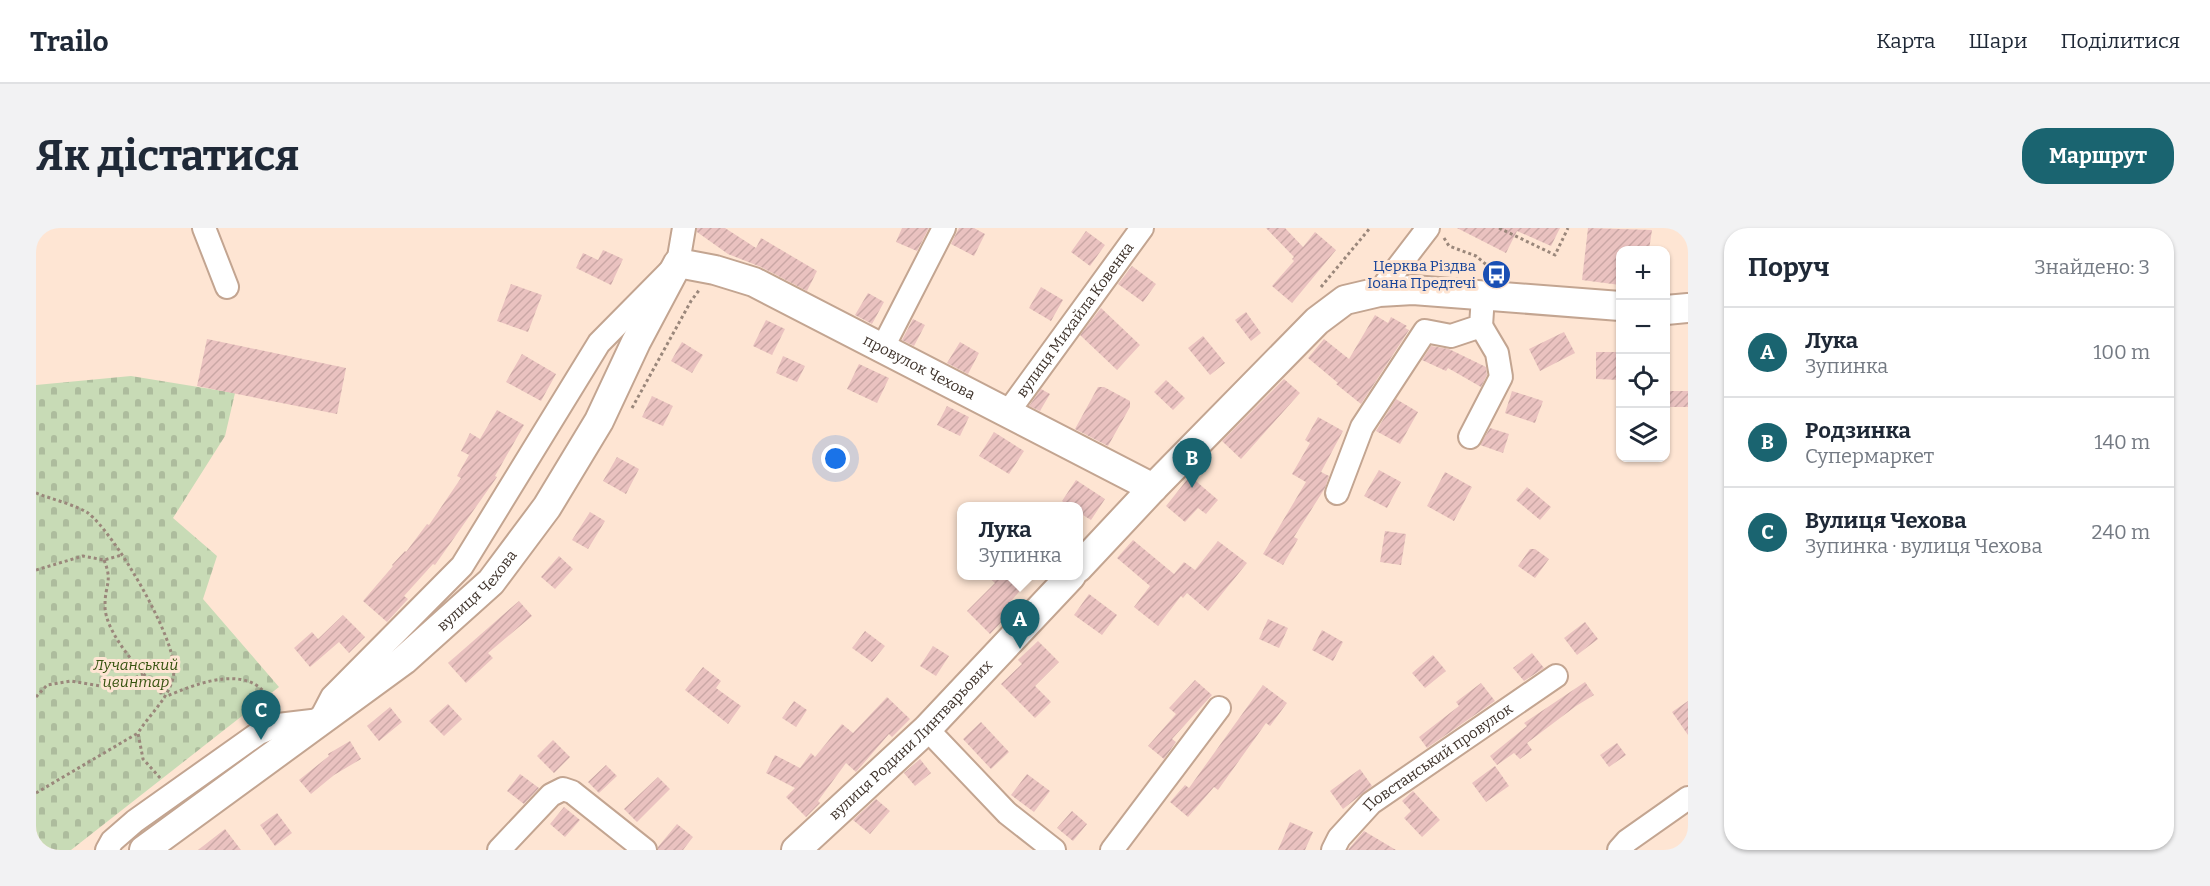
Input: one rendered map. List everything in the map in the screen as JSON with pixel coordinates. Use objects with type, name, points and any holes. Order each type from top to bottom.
[{"type":"main road","name":"провулок Чехова","points":[[678,263],[715,270],[754,282],[1153,488]]},
{"type":"main road","name":"вулиця Чехова","points":[[144,850],[404,660],[491,582],[547,507],[599,421],[636,342],[678,263]]},
{"type":"main road","points":[[1083,563],[1317,321],[1345,300],[1379,292],[1490,286],[1616,305]]},
{"type":"main road","points":[[1670,310],[1688,308]]},
{"type":"main road","name":"вулиця Родини Линтварьових","points":[[796,850],[927,729],[1067,580]]},
{"type":"street","points":[[204,228],[227,287]]},
{"type":"street","name":"вулиця Чехова","points":[[678,263],[684,228]]},
{"type":"street","points":[[883,347],[944,228]]},
{"type":"street","name":"вулиця Михайла Ковенка","points":[[1008,412],[1142,228]]},
{"type":"street","points":[[1379,292],[1435,232]]},
{"type":"street","points":[[106,850],[112,841],[171,794],[259,733],[278,724],[320,720],[332,697],[462,566],[599,343],[678,263]]},
{"type":"street","points":[[1470,437],[1501,377],[1497,353],[1482,326],[1490,286]]},
{"type":"street","points":[[1337,492],[1362,427],[1425,331],[1451,336],[1482,326]]},
{"type":"street","name":"Повстанський провулок","points":[[1333,850],[1339,838],[1371,803],[1556,676]]},
{"type":"street","points":[[1112,850],[1219,708]]},
{"type":"street","points":[[927,729],[1007,813],[1054,850]]},
{"type":"street","points":[[499,850],[551,795],[563,789],[572,792],[645,850]]},
{"type":"street","points":[[1619,850],[1628,841],[1687,802]]},
{"type":"path","points":[[1499,228],[1555,255],[1568,228]]},
{"type":"path","points":[[1435,232],[1449,246],[1476,256],[1490,286]]},
{"type":"path","points":[[36,493],[87,512],[105,530],[122,555],[161,625],[174,671],[165,696],[138,733],[36,793]]},
{"type":"path","points":[[36,570],[83,556],[104,560],[122,555]]},
{"type":"path","points":[[104,560],[110,575],[104,606],[111,629],[143,674],[165,696]]},
{"type":"path","points":[[36,697],[47,685],[71,681],[113,688],[143,674]]},
{"type":"path","points":[[165,696],[194,684],[223,678],[251,681],[269,696],[278,724]]},
{"type":"path","points":[[138,733],[143,759],[171,794]]},
{"type":"green space","name":"Лучанський цвинтар","points":[[131,376],[235,393],[225,436],[173,518],[217,556],[203,599],[279,687],[71,850],[36,850],[36,385]]},
{"type":"building","points":[[697,228],[725,228],[756,248],[761,238],[817,271],[807,291],[761,267],[728,254],[697,232]]},
{"type":"building","points":[[902,228],[929,228],[917,251],[896,242]]},
{"type":"building","points":[[959,228],[974,228],[985,234],[974,256],[951,244]]},
{"type":"building","points":[[1266,228],[1285,228],[1303,247],[1315,232],[1336,250],[1292,303],[1272,286],[1294,261],[1292,259],[1294,257]]},
{"type":"building","points":[[1457,228],[1560,228],[1551,246],[1517,231],[1506,253]]},
{"type":"building","points":[[1588,228],[1652,230],[1650,246],[1616,246],[1616,284],[1582,280]]},
{"type":"building","points":[[1086,231],[1105,245],[1090,266],[1071,252]]},
{"type":"building","points":[[603,250],[623,259],[611,285],[576,268],[583,253],[598,260]]},
{"type":"building","points":[[1132,266],[1156,284],[1143,302],[1118,284]]},
{"type":"building","points":[[511,284],[542,295],[528,332],[497,321]]},
{"type":"building","points":[[1041,287],[1063,300],[1051,321],[1029,308]]},
{"type":"building","points":[[868,293],[884,302],[872,324],[855,315]]},
{"type":"building","points":[[1101,308],[1140,345],[1117,370],[1080,335]]},
{"type":"building","points":[[1246,312],[1261,333],[1251,341],[1235,320]]},
{"type":"building","points":[[1375,315],[1388,323],[1391,317],[1407,326],[1405,328],[1409,330],[1361,404],[1308,358],[1324,339],[1349,359]]},
{"type":"building","points":[[913,319],[925,325],[914,346],[902,340]]},
{"type":"building","points":[[766,320],[785,329],[772,355],[753,346]]},
{"type":"building","points":[[1564,332],[1575,353],[1540,371],[1529,349]]},
{"type":"building","points":[[1203,336],[1225,363],[1210,375],[1188,348]]},
{"type":"building","points":[[207,339],[346,368],[337,414],[197,386]]},
{"type":"building","points":[[682,342],[703,355],[692,373],[671,361]]},
{"type":"building","points":[[960,342],[979,353],[968,374],[947,363]]},
{"type":"building","points":[[1431,346],[1449,349],[1486,367],[1487,375],[1481,387],[1448,368],[1446,371],[1422,360]]},
{"type":"building","points":[[1596,352],[1616,352],[1616,380],[1596,379]]},
{"type":"building","points":[[522,354],[556,374],[541,401],[506,382]]},
{"type":"building","points":[[783,356],[805,366],[797,382],[776,373]]},
{"type":"building","points":[[859,364],[889,378],[877,403],[847,389]]},
{"type":"building","points":[[1284,379],[1300,393],[1241,459],[1222,441]]},
{"type":"building","points":[[1166,380],[1185,398],[1173,410],[1154,392]]},
{"type":"building","points":[[1098,387],[1104,387],[1130,401],[1130,407],[1108,446],[1075,429]]},
{"type":"building","points":[[1041,389],[1050,394],[1040,411],[1029,406]]},
{"type":"building","points":[[1512,391],[1543,401],[1535,423],[1505,413]]},
{"type":"building","points":[[1670,391],[1688,391],[1688,407],[1670,407]]},
{"type":"building","points":[[652,396],[673,406],[663,426],[642,417]]},
{"type":"building","points":[[1396,399],[1418,412],[1400,444],[1376,431]]},
{"type":"building","points":[[947,406],[969,417],[960,436],[937,425]]},
{"type":"building","points":[[497,410],[524,425],[495,476],[497,477],[435,565],[433,564],[404,596],[408,599],[387,622],[363,601],[427,524],[429,525],[461,478],[457,476],[469,455],[461,451],[470,433],[480,439]]},
{"type":"building","points":[[1318,417],[1343,431],[1321,472],[1329,476],[1325,488],[1294,537],[1298,539],[1283,565],[1263,554],[1306,482],[1292,474],[1310,443],[1305,440]]},
{"type":"building","points":[[1490,428],[1509,434],[1503,453],[1480,445]]},
{"type":"building","points":[[994,432],[1024,451],[1009,474],[979,456]]},
{"type":"building","points":[[617,457],[639,469],[626,494],[603,481]]},
{"type":"building","points":[[1379,470],[1401,482],[1387,508],[1364,496]]},
{"type":"building","points":[[1445,472],[1472,487],[1454,521],[1427,506]]},
{"type":"building","points":[[1190,476],[1218,500],[1206,514],[1198,508],[1185,522],[1166,506]]},
{"type":"building","points":[[1076,480],[1105,499],[1091,520],[1083,515],[1083,502],[1062,501]]},
{"type":"building","points":[[1527,487],[1551,507],[1540,520],[1516,500]]},
{"type":"building","points":[[590,512],[605,521],[588,549],[572,540]]},
{"type":"building","points":[[1385,531],[1406,534],[1401,565],[1380,562]]},
{"type":"building","points":[[1133,540],[1174,574],[1184,562],[1195,570],[1218,541],[1247,563],[1208,611],[1187,593],[1183,598],[1181,596],[1158,626],[1134,607],[1150,586],[1117,558]]},
{"type":"building","points":[[1530,549],[1535,549],[1549,559],[1535,578],[1518,566]]},
{"type":"building","points":[[559,556],[573,569],[555,589],[541,577]]},
{"type":"building","points":[[992,580],[1029,580],[1004,609],[1009,614],[990,634],[967,611],[995,583]]},
{"type":"building","points":[[1089,594],[1117,615],[1102,635],[1074,615]]},
{"type":"building","points":[[519,601],[532,616],[488,653],[493,658],[466,683],[448,663]]},
{"type":"building","points":[[343,615],[365,637],[349,653],[339,642],[310,667],[294,648],[312,632],[318,639]]},
{"type":"building","points":[[1268,619],[1288,628],[1279,648],[1259,639]]},
{"type":"building","points":[[1585,622],[1598,639],[1577,655],[1564,638]]},
{"type":"building","points":[[1322,630],[1343,642],[1333,661],[1312,650]]},
{"type":"building","points":[[865,631],[885,646],[872,662],[852,648]]},
{"type":"building","points":[[1038,641],[1059,662],[1035,686],[1051,702],[1035,718],[1001,684],[1022,664],[1018,660]]},
{"type":"building","points":[[933,646],[949,656],[936,676],[920,666]]},
{"type":"building","points":[[1532,653],[1544,668],[1524,681],[1513,668]]},
{"type":"building","points":[[1433,655],[1446,671],[1425,688],[1412,673]]},
{"type":"building","points":[[703,667],[721,681],[716,688],[741,706],[728,724],[685,690]]},
{"type":"building","points":[[1195,680],[1212,695],[1172,739],[1176,742],[1164,759],[1148,746],[1176,714],[1169,708]]},
{"type":"building","points":[[1585,682],[1594,695],[1527,743],[1532,750],[1520,759],[1514,753],[1497,765],[1490,756],[1527,726],[1524,723]]},
{"type":"building","points":[[1481,683],[1495,701],[1427,748],[1419,737],[1459,706],[1456,702]]},
{"type":"building","points":[[1263,685],[1287,703],[1270,726],[1266,723],[1218,790],[1214,787],[1188,817],[1170,802],[1185,785],[1189,788]]},
{"type":"building","points":[[887,697],[910,719],[892,737],[889,734],[856,772],[846,763],[818,801],[820,803],[806,817],[786,797],[795,788],[766,773],[775,755],[800,768],[811,753],[815,757],[842,724],[853,733]]},
{"type":"building","points":[[794,701],[807,710],[796,727],[782,718]]},
{"type":"building","points":[[1688,701],[1688,735],[1672,712]]},
{"type":"building","points":[[448,704],[462,719],[444,736],[429,721]]},
{"type":"building","points":[[390,707],[402,722],[379,741],[367,726]]},
{"type":"building","points":[[981,722],[1009,752],[991,769],[963,739]]},
{"type":"building","points":[[553,740],[570,757],[554,773],[537,756]]},
{"type":"building","points":[[350,741],[361,759],[334,775],[311,794],[299,780],[329,756],[328,754]]},
{"type":"building","points":[[1617,743],[1626,755],[1609,767],[1600,755]]},
{"type":"building","points":[[920,759],[931,773],[915,786],[904,773]]},
{"type":"building","points":[[606,765],[617,776],[599,793],[588,782]]},
{"type":"building","points":[[1495,766],[1509,786],[1486,802],[1472,783]]},
{"type":"building","points":[[1360,769],[1372,786],[1343,809],[1330,791]]},
{"type":"building","points":[[520,774],[539,788],[524,804],[507,791]]},
{"type":"building","points":[[1027,774],[1050,791],[1034,812],[1011,795]]},
{"type":"building","points":[[658,777],[670,789],[637,822],[624,809]]},
{"type":"building","points":[[1413,791],[1440,820],[1422,837],[1404,818],[1411,811],[1402,801]]},
{"type":"building","points":[[876,799],[890,811],[870,834],[853,820]]},
{"type":"building","points":[[564,807],[580,820],[565,837],[550,824]]},
{"type":"building","points":[[1072,811],[1087,824],[1073,841],[1057,828]]},
{"type":"building","points":[[277,813],[292,833],[275,846],[260,825]]},
{"type":"building","points":[[1290,822],[1313,832],[1305,850],[1278,850]]},
{"type":"building","points":[[677,824],[693,837],[683,850],[658,850],[658,847]]},
{"type":"building","points":[[225,829],[241,850],[198,850]]},
{"type":"building","points":[[1364,831],[1396,850],[1348,850]]},
{"type":"place","name":"Церква Різдва Іоана Предтечі","points":[[1497,275]]},
{"type":"place","name":"Родзинка","points":[[1192,488]]},
{"type":"place","name":"Лука","points":[[1020,649]]},
{"type":"place","name":"Вулиця Чехова","points":[[261,740]]}]
